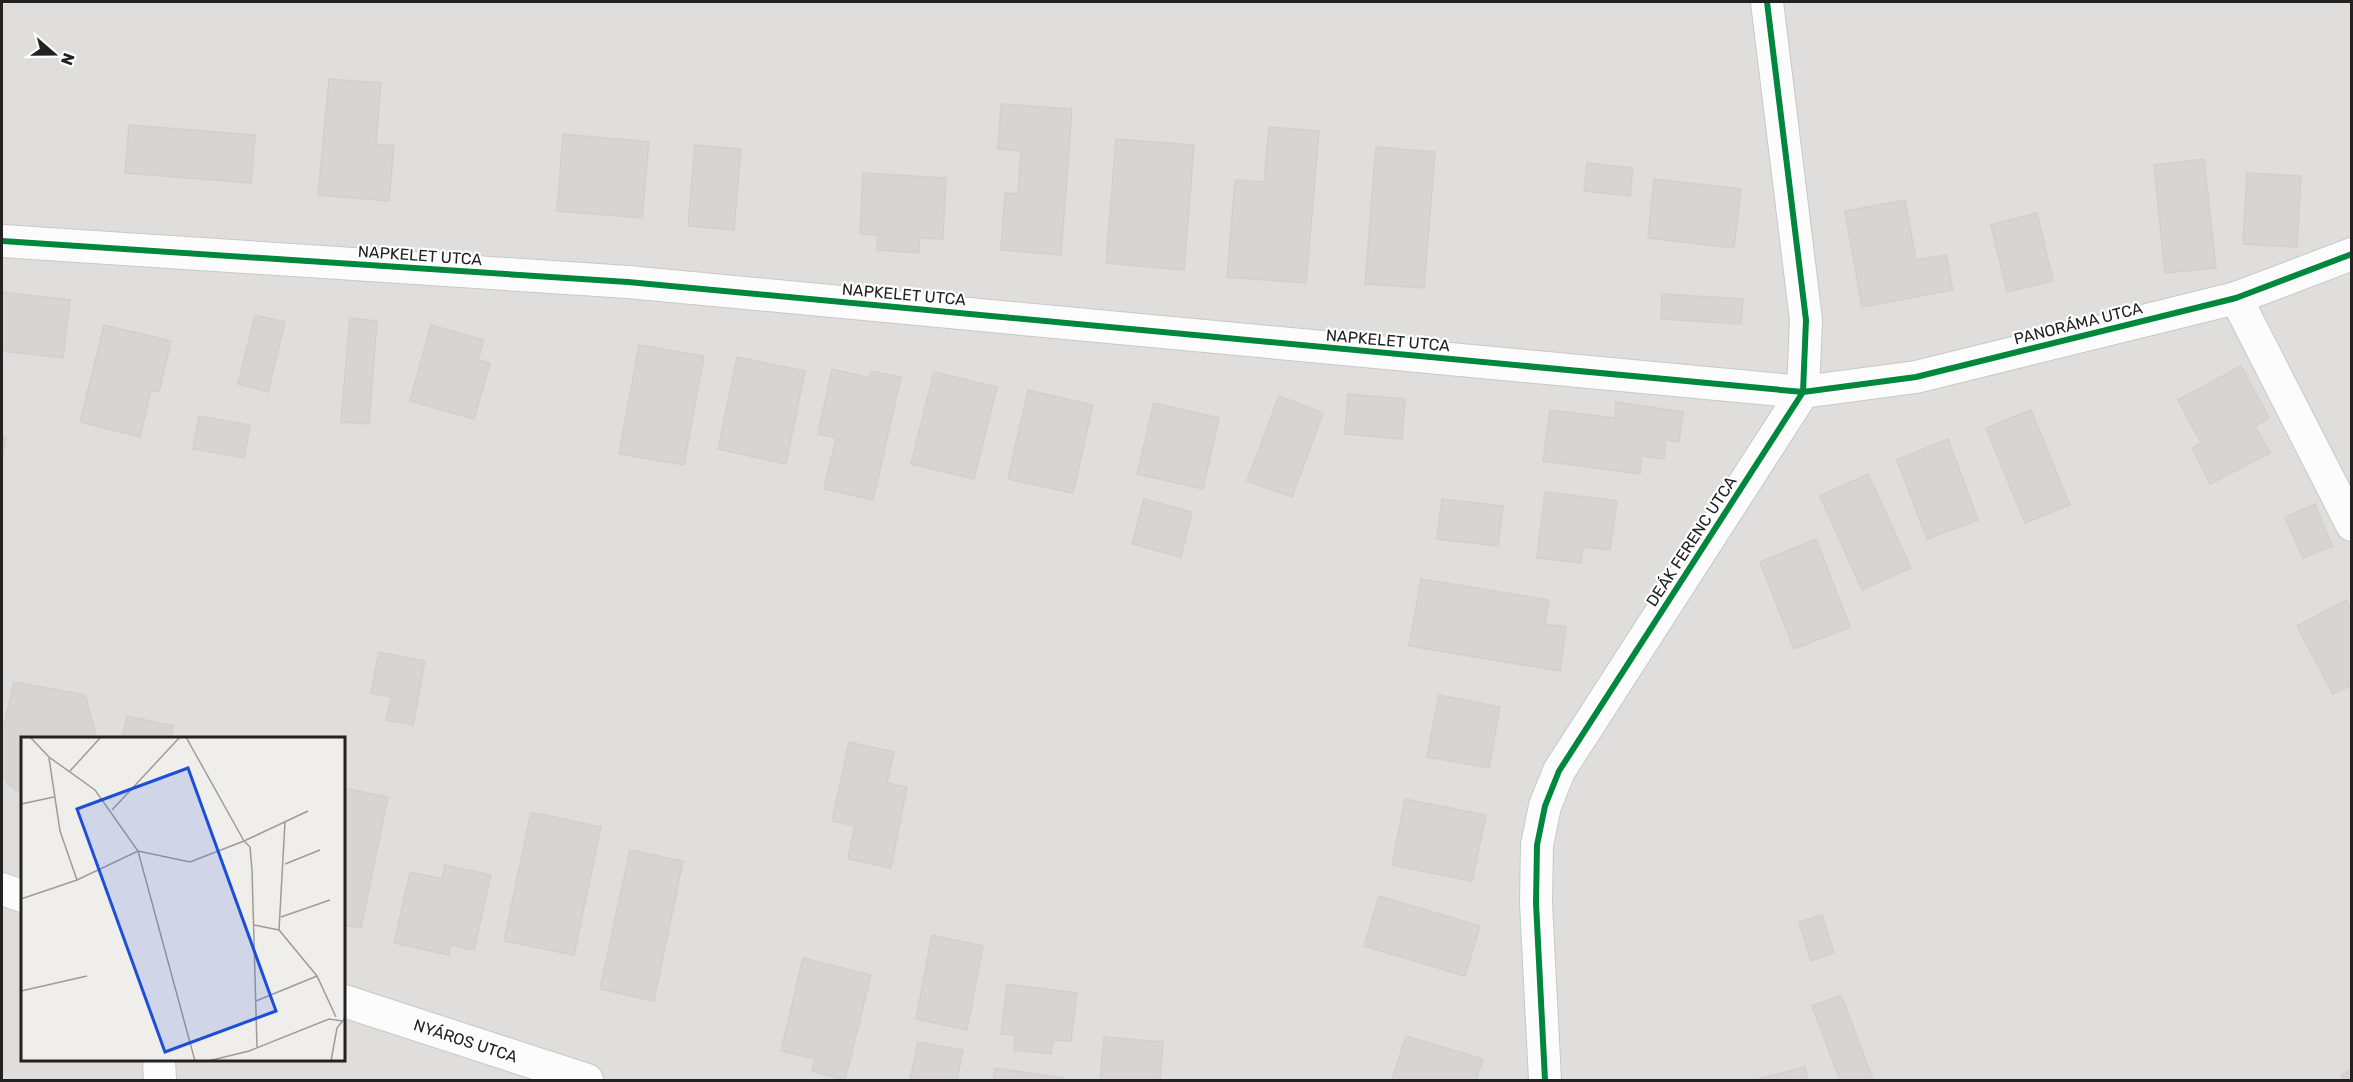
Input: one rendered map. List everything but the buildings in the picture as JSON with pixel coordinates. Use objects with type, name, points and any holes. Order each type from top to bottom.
[{"type":"street","points":[[1767,2],[1806,320],[1803,392]]},
{"type":"street","name":"NAPKELET UTCA","points":[[2,241],[628,282],[1803,392]]},
{"type":"street","name":"PANORÁMA UTCA","points":[[1803,392],[1916,377],[2236,298],[2352,254]]},
{"type":"street","points":[[2236,298],[2352,525]]},
{"type":"street","name":"DEÁK FERENC UTCA","points":[[1545,1080],[1536,903],[1537,845],[1545,806],[1559,771],[1803,392]]},
{"type":"street","points":[[2,889],[21,896]]},
{"type":"street","name":"NYÁROS UTCA","points":[[345,1001],[587,1080]]},
{"type":"street","points":[[159,1061],[160,1080]]},
{"type":"shaded area","points":[[2,2],[2351,2],[2351,1080],[2,1080]]},
{"type":"cycle path","points":[[1545,1080],[1536,903],[1537,845],[1545,806],[1559,771],[1803,392],[1806,320],[1767,2]]},
{"type":"cycle path","points":[[2,241],[628,282],[1803,392],[1916,377],[2236,298],[2352,254]]}]
